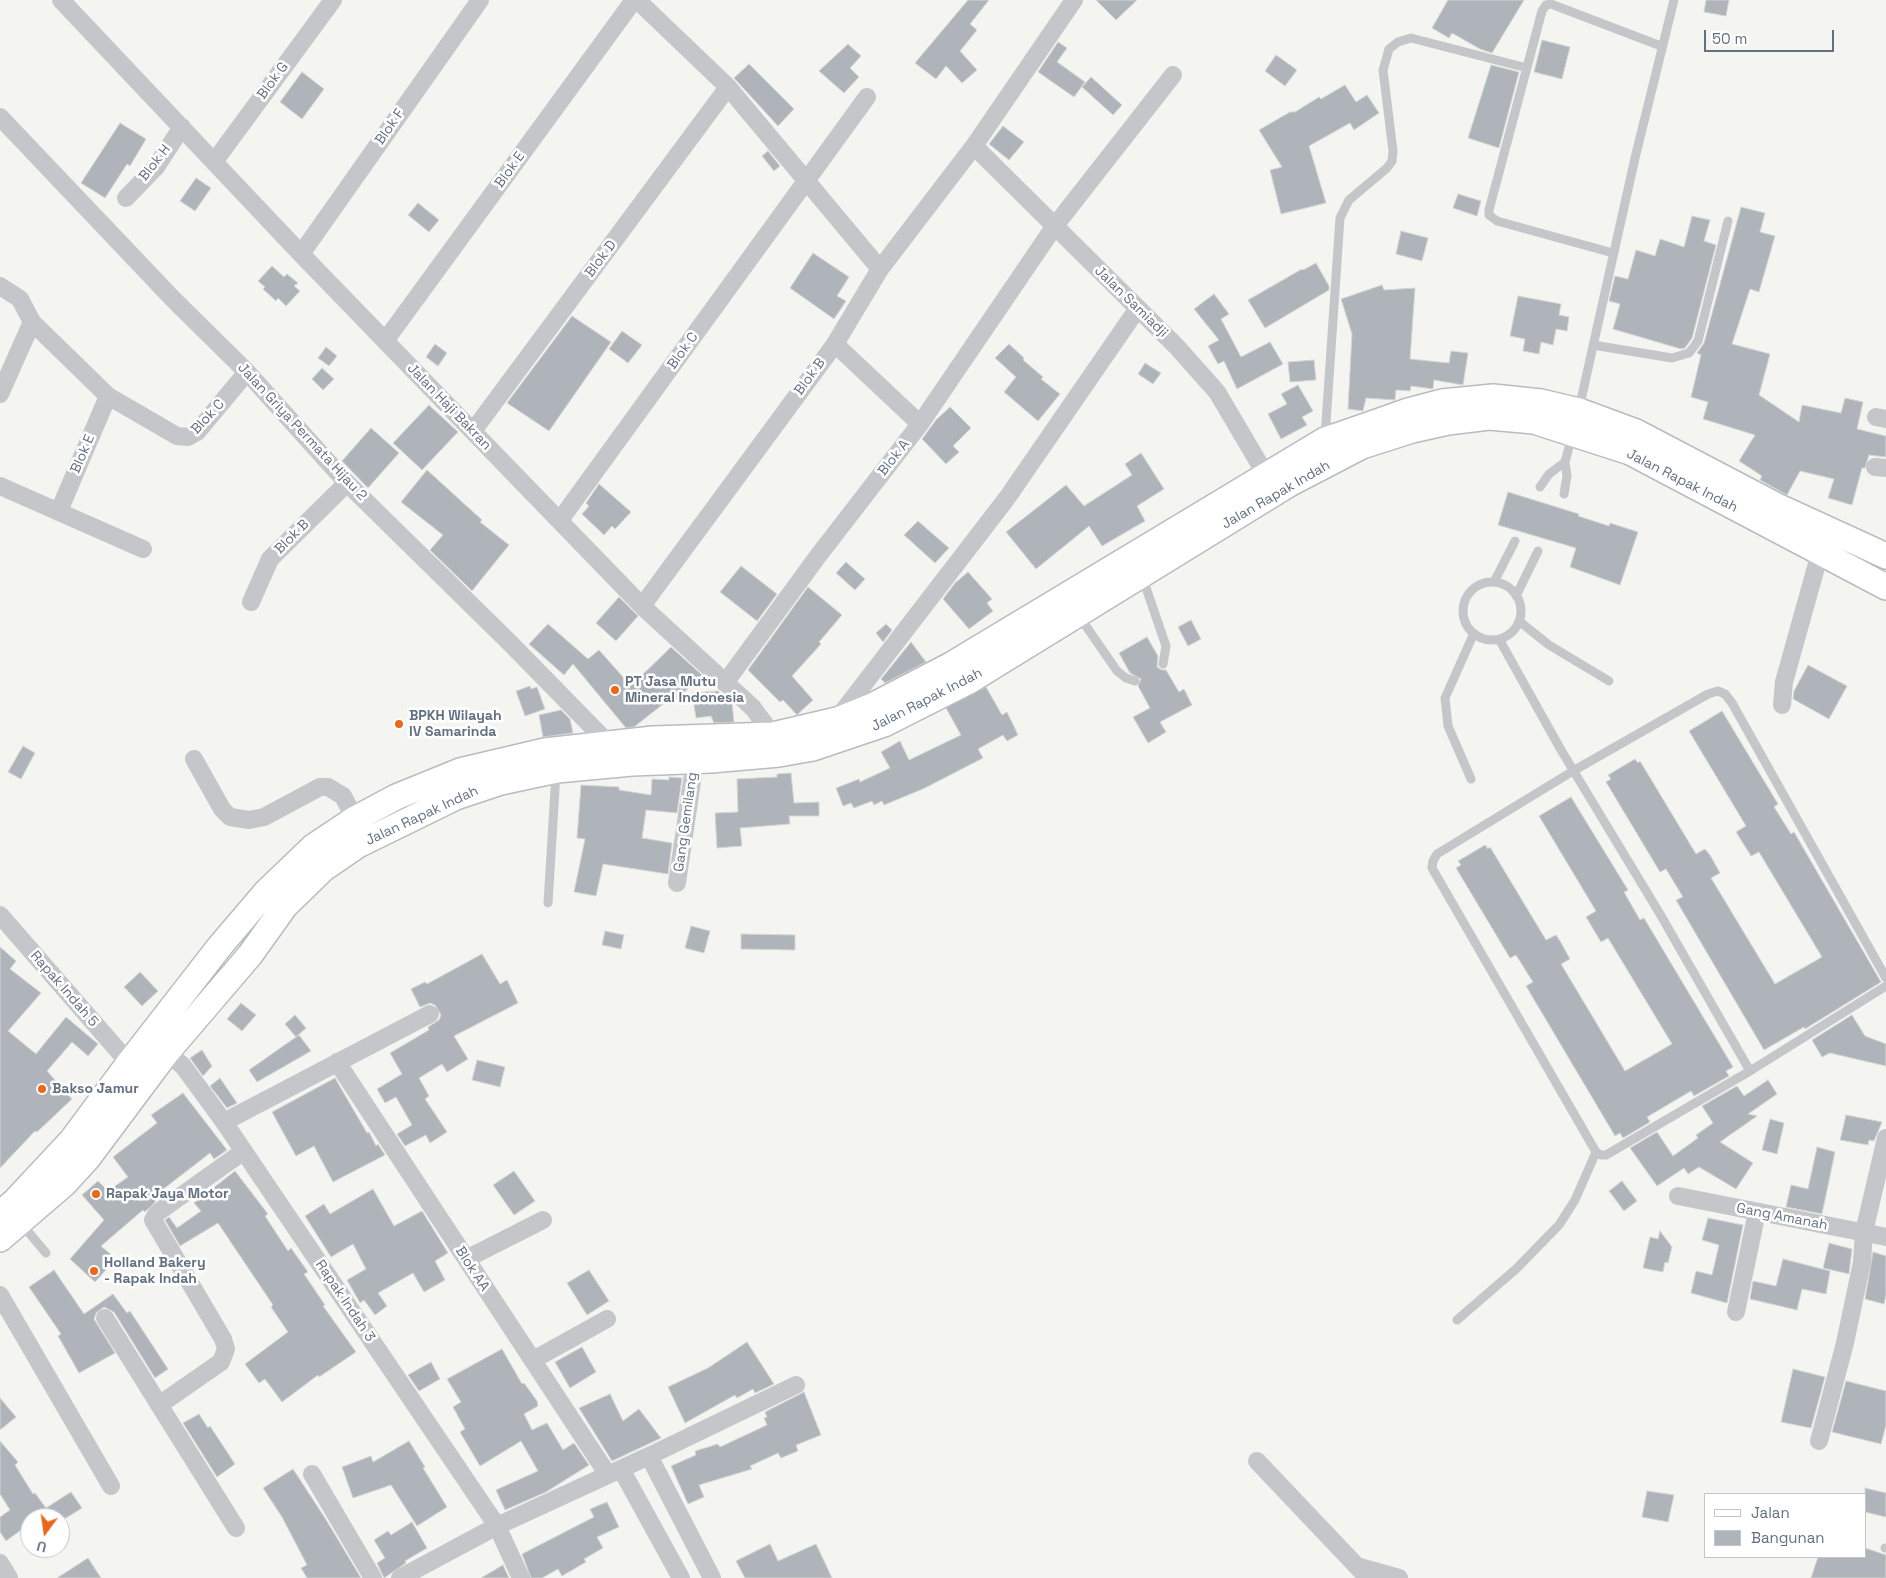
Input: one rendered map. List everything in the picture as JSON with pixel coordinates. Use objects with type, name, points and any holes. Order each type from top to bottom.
[{"type":"main road","name":"Jalan Rapak Indah","points":[[1136,566],[1266,475],[1325,440],[1408,411],[1442,402],[1493,397],[1541,402],[1630,452],[1886,587]]},
{"type":"main road","name":"Jalan Rapak Indah","points":[[10,1218],[64,1184],[87,1159],[220,946],[277,880],[313,847],[355,818],[396,797],[460,771],[499,760],[545,751],[608,743],[653,739],[773,735],[837,720],[872,706],[1071,605],[1136,566],[1370,443],[1412,430],[1448,422],[1489,417],[1576,422],[1636,432],[1777,506],[1886,556]]},
{"type":"main road","name":"Jalan Rapak Indah","points":[[0,1239],[10,1218],[14,1202],[72,1140],[129,1063],[159,1045],[250,955],[285,906],[303,887],[358,845],[456,798],[501,782],[556,770],[632,763],[779,754],[813,748],[884,724],[969,681],[1071,605]]},
{"type":"main road","points":[[396,797],[406,821]]},
{"type":"street","name":"Jalan Haji Bakran","points":[[61,0],[385,341],[642,606],[753,708],[773,735]]},
{"type":"street","name":"Blok G","points":[[214,162],[333,0]]},
{"type":"street","name":"Blok F","points":[[301,254],[480,0]]},
{"type":"street","points":[[636,0],[728,87],[880,269]]},
{"type":"street","name":"Blok E","points":[[385,341],[636,0]]},
{"type":"street","name":"Blok B","points":[[642,606],[835,344],[880,269],[974,146],[1074,0]]},
{"type":"street","name":"Blok A","points":[[725,683],[818,556],[920,424],[1054,227],[1173,75]]},
{"type":"street","name":"Blok D","points":[[473,431],[728,87]]},
{"type":"street","name":"Blok C","points":[[560,520],[867,97]]},
{"type":"street","name":"Jalan Griya Permata Hijau 2","points":[[0,117],[173,299],[247,372],[347,483],[510,642],[608,743]]},
{"type":"street","name":"Blok H","points":[[126,198],[156,167],[182,127]]},
{"type":"street","name":"Jalan Samiadji","points":[[974,146],[1138,308],[1217,392],[1266,475]]},
{"type":"street","points":[[0,286],[20,299],[32,322],[108,396]]},
{"type":"street","points":[[837,720],[1007,498],[1138,308]]},
{"type":"street","points":[[0,394],[32,322]]},
{"type":"street","points":[[835,344],[920,424]]},
{"type":"street","name":"Blok C","points":[[108,396],[177,436],[188,437],[197,432],[247,372]]},
{"type":"street","name":"Blok E","points":[[58,511],[108,396]]},
{"type":"street","name":"Blok B","points":[[251,602],[270,559],[347,483]]},
{"type":"street","points":[[0,486],[143,549]]},
{"type":"street","points":[[1782,705],[1784,682],[1820,552]]},
{"type":"street","points":[[194,758],[222,809],[230,817],[249,820],[264,817],[320,787],[328,787],[342,796],[355,818]]},
{"type":"street","name":"Gang Gemilang","points":[[677,883],[695,760]]},
{"type":"street","name":"Rapak Indah 5","points":[[0,915],[129,1063]]},
{"type":"street","points":[[224,1122],[430,1014]]},
{"type":"street","name":"Rapak Indah 3","points":[[159,1045],[183,1066],[224,1122],[497,1526],[521,1578]]},
{"type":"street","name":"Blok AA","points":[[336,1062],[532,1360],[615,1472],[681,1578]]},
{"type":"street","points":[[1819,1440],[1845,1343],[1862,1262],[1864,1232],[1886,1138]]},
{"type":"street","points":[[159,1405],[221,1362],[226,1349],[223,1339],[153,1220],[157,1213],[244,1152]]},
{"type":"street","name":"Gang Amanah","points":[[1678,1196],[1886,1237]]},
{"type":"street","points":[[1736,1312],[1757,1212]]},
{"type":"street","points":[[466,1260],[543,1220]]},
{"type":"street","points":[[0,1295],[111,1486]]},
{"type":"street","points":[[105,1318],[236,1528]]},
{"type":"street","points":[[532,1360],[607,1319]]},
{"type":"street","points":[[403,1577],[497,1526],[649,1456],[796,1385]]},
{"type":"street","points":[[649,1456],[712,1578]]},
{"type":"street","points":[[1257,1461],[1364,1572],[1399,1578]]},
{"type":"street","points":[[312,1474],[373,1578]]},
{"type":"street","points":[[0,1563],[9,1578]]},
{"type":"lane","points":[[1564,494],[1567,476],[1565,462],[1576,422],[1661,46],[1674,0]]},
{"type":"lane","points":[[1613,253],[1497,221],[1490,215],[1526,68],[1546,5],[1552,4],[1661,46]]},
{"type":"lane","points":[[1325,440],[1340,218],[1348,200],[1387,168],[1392,161],[1393,151],[1382,70],[1389,49],[1398,42],[1411,38],[1526,68]]},
{"type":"lane","points":[[1593,345],[1672,358],[1689,354],[1698,341],[1728,221]]},
{"type":"lane","points":[[1540,487],[1549,474],[1565,462]]},
{"type":"lane","points":[[1494,582],[1514,541]]},
{"type":"lane","points":[[1516,596],[1538,551]]},
{"type":"lane","points":[[1136,566],[1166,646],[1163,664]]},
{"type":"lane","points":[[1494,582],[1502,584],[1516,596],[1520,604],[1519,621],[1514,629],[1499,639],[1481,638],[1474,633],[1464,618],[1465,600],[1476,586],[1494,582]]},
{"type":"lane","points":[[1071,605],[1116,671],[1126,678],[1135,680]]},
{"type":"lane","points":[[1519,621],[1549,646],[1609,681]]},
{"type":"lane","points":[[1471,779],[1448,726],[1445,698],[1474,633]]},
{"type":"lane","points":[[1499,639],[1573,771],[1750,1071]]},
{"type":"lane","points":[[1886,978],[1732,703],[1725,694],[1718,691],[1708,694],[1573,771],[1437,854],[1432,868],[1596,1152],[1606,1155],[1750,1071],[1886,986]]},
{"type":"lane","points":[[548,903],[556,770]]},
{"type":"lane","points":[[1457,1320],[1516,1269],[1559,1225],[1575,1200],[1596,1152]]},
{"type":"lane","points":[[10,1218],[46,1252]]},
{"type":"building","points":[[968,0],[989,0],[970,24],[977,30],[960,51],[977,70],[962,83],[946,66],[936,79],[915,63]]},
{"type":"building","points":[[1096,0],[1137,0],[1116,20]]},
{"type":"building","points":[[1448,0],[1524,0],[1492,53],[1480,49],[1452,33],[1449,38],[1432,28]]},
{"type":"building","points":[[1706,0],[1729,0],[1726,16],[1704,12]]},
{"type":"building","points":[[1542,40],[1570,47],[1562,79],[1534,72]]},
{"type":"building","points":[[1058,42],[1067,48],[1057,62],[1085,82],[1074,97],[1038,72]]},
{"type":"building","points":[[848,44],[861,56],[850,68],[859,77],[844,93],[819,71]]},
{"type":"building","points":[[1276,55],[1297,70],[1285,86],[1265,71]]},
{"type":"building","points":[[749,64],[794,109],[778,126],[734,78]]},
{"type":"building","points":[[1491,65],[1519,72],[1499,148],[1468,138]]},
{"type":"building","points":[[302,72],[324,89],[302,119],[280,102]]},
{"type":"building","points":[[1091,77],[1122,105],[1113,115],[1082,87]]},
{"type":"building","points":[[1345,85],[1356,102],[1367,95],[1379,113],[1354,130],[1350,123],[1309,146],[1326,203],[1281,214],[1270,170],[1282,167],[1259,130],[1290,112],[1295,112],[1319,97],[1321,99]]},
{"type":"building","points":[[120,123],[146,139],[130,166],[127,164],[105,198],[81,183]]},
{"type":"building","points":[[1003,126],[1024,142],[1009,160],[989,144]]},
{"type":"building","points":[[768,151],[780,166],[774,171],[762,156]]},
{"type":"building","points":[[196,178],[211,188],[195,211],[180,201]]},
{"type":"building","points":[[1458,194],[1481,201],[1477,216],[1453,208]]},
{"type":"building","points":[[418,203],[439,220],[429,232],[408,215]]},
{"type":"building","points":[[1741,207],[1765,213],[1760,232],[1775,236],[1759,292],[1750,289],[1732,344],[1770,354],[1759,395],[1799,422],[1802,405],[1841,413],[1845,398],[1863,402],[1857,429],[1886,436],[1886,457],[1869,455],[1865,468],[1862,468],[1852,505],[1828,498],[1834,479],[1800,471],[1787,495],[1760,480],[1762,476],[1739,461],[1755,435],[1703,419],[1708,402],[1691,397],[1701,355],[1697,353],[1704,343]]},
{"type":"building","points":[[1692,216],[1710,220],[1704,241],[1716,245],[1692,338],[1685,348],[1681,349],[1613,329],[1620,304],[1609,301],[1615,276],[1628,279],[1636,250],[1655,256],[1660,239],[1684,247]]},
{"type":"building","points":[[1401,231],[1428,238],[1422,261],[1396,254]]},
{"type":"building","points":[[813,253],[849,277],[837,296],[846,301],[834,319],[790,288]]},
{"type":"building","points":[[1316,263],[1329,286],[1329,290],[1265,328],[1248,300]]},
{"type":"building","points":[[272,266],[284,277],[287,274],[298,283],[294,286],[300,291],[286,306],[278,298],[276,301],[263,289],[265,287],[258,281]]},
{"type":"building","points":[[1382,285],[1384,290],[1415,288],[1410,359],[1449,363],[1451,351],[1468,353],[1463,385],[1434,380],[1433,389],[1411,386],[1410,391],[1396,390],[1395,400],[1366,398],[1363,411],[1348,409],[1352,334],[1341,299]]},
{"type":"building","points":[[1214,294],[1229,314],[1221,319],[1241,357],[1270,342],[1283,364],[1237,389],[1224,361],[1218,364],[1208,346],[1219,340],[1194,309]]},
{"type":"building","points":[[1518,296],[1561,304],[1559,315],[1569,317],[1567,331],[1556,329],[1553,345],[1541,342],[1539,354],[1523,351],[1525,339],[1510,336]]},
{"type":"building","points":[[572,316],[611,342],[549,431],[507,403]]},
{"type":"building","points":[[622,331],[642,345],[628,363],[609,349]]},
{"type":"building","points":[[435,344],[447,353],[438,366],[426,357]]},
{"type":"building","points":[[1009,344],[1024,358],[1023,360],[1043,377],[1041,379],[1060,394],[1038,421],[1004,392],[1016,377],[995,358]]},
{"type":"building","points":[[326,347],[337,356],[329,366],[318,358]]},
{"type":"building","points":[[1314,360],[1316,380],[1290,382],[1288,362]]},
{"type":"building","points":[[1145,363],[1161,373],[1153,384],[1138,374]]},
{"type":"building","points":[[322,368],[334,379],[323,390],[312,379]]},
{"type":"building","points":[[1298,385],[1313,411],[1302,417],[1307,425],[1281,439],[1268,414],[1287,404],[1281,394]]},
{"type":"building","points":[[429,405],[458,432],[422,470],[393,443]]},
{"type":"building","points":[[950,407],[971,428],[953,446],[959,452],[946,464],[922,439],[936,420]]},
{"type":"building","points":[[371,428],[399,453],[368,488],[342,461]]},
{"type":"building","points":[[1141,453],[1164,489],[1137,506],[1145,521],[1102,546],[1089,526],[1036,569],[1006,532],[1066,485],[1084,506],[1132,475],[1125,464]]},
{"type":"building","points":[[427,470],[482,520],[480,522],[509,545],[472,591],[430,550],[443,535],[401,502]]},
{"type":"building","points":[[599,484],[631,512],[615,529],[612,526],[604,535],[582,514],[589,506],[586,503]]},
{"type":"building","points":[[1508,492],[1579,514],[1578,516],[1609,526],[1610,523],[1638,532],[1620,585],[1570,567],[1576,548],[1498,525]]},
{"type":"building","points":[[918,521],[949,548],[935,563],[904,535]]},
{"type":"building","points":[[846,562],[865,579],[855,590],[836,573]]},
{"type":"building","points":[[741,566],[777,594],[757,621],[720,592]]},
{"type":"building","points":[[968,572],[992,599],[987,603],[993,611],[969,629],[943,599],[955,583]]},
{"type":"building","points":[[808,587],[842,615],[819,642],[821,644],[792,676],[813,700],[797,715],[783,700],[780,702],[748,670]]},
{"type":"building","points":[[619,597],[638,616],[616,641],[596,623]]},
{"type":"building","points":[[1191,620],[1201,639],[1188,646],[1178,627]]},
{"type":"building","points":[[548,624],[588,659],[599,650],[631,686],[671,647],[702,675],[671,705],[667,701],[634,727],[626,728],[573,664],[564,675],[529,644]]},
{"type":"building","points":[[886,624],[892,630],[883,642],[876,633]]},
{"type":"building","points":[[1147,637],[1158,656],[1157,667],[1166,670],[1179,692],[1184,689],[1192,705],[1160,722],[1166,732],[1148,743],[1133,717],[1150,708],[1138,686],[1141,679],[1130,673],[1119,653]]},
{"type":"building","points":[[911,642],[926,662],[885,683],[881,679]]},
{"type":"building","points":[[1808,665],[1847,686],[1829,719],[1793,699],[1794,691]]},
{"type":"building","points":[[530,686],[531,689],[537,687],[545,709],[525,716],[516,691]]},
{"type":"building","points":[[986,687],[1002,715],[1007,712],[1018,735],[1007,741],[1003,735],[978,749],[983,758],[925,788],[884,805],[882,801],[874,805],[872,801],[854,808],[851,803],[843,806],[836,788],[859,779],[860,782],[890,768],[881,752],[900,741],[909,760],[961,735],[946,708]]},
{"type":"building","points":[[718,691],[732,703],[734,722],[714,723],[711,716],[696,718],[692,693]]},
{"type":"building","points":[[561,710],[570,719],[573,733],[543,737],[539,715]]},
{"type":"building","points":[[1722,711],[1778,804],[1774,807],[1791,834],[1794,832],[1881,982],[1805,1029],[1804,1027],[1764,1050],[1676,900],[1683,897],[1666,869],[1660,872],[1606,782],[1611,779],[1608,775],[1635,759],[1638,763],[1640,761],[1696,854],[1705,849],[1710,855],[1720,873],[1711,878],[1775,984],[1822,957],[1759,852],[1751,856],[1736,832],[1746,826],[1689,731]]},
{"type":"building","points":[[23,746],[35,753],[21,779],[8,772]]},
{"type":"building","points":[[791,773],[794,803],[819,802],[819,816],[789,816],[790,824],[740,828],[742,846],[717,848],[715,813],[738,812],[737,779],[777,777],[777,774]]},
{"type":"building","points":[[669,777],[682,778],[677,813],[646,810],[642,838],[672,843],[668,874],[603,864],[596,896],[574,892],[585,839],[577,838],[581,785],[619,787],[619,790],[651,795],[652,779],[669,780]]},
{"type":"building","points":[[1571,797],[1628,890],[1624,892],[1640,920],[1644,918],[1733,1067],[1726,1071],[1729,1076],[1694,1096],[1691,1091],[1647,1117],[1650,1122],[1623,1138],[1620,1133],[1615,1136],[1526,986],[1533,982],[1516,955],[1510,958],[1456,868],[1461,865],[1458,861],[1485,845],[1488,849],[1490,847],[1546,940],[1556,935],[1560,941],[1570,959],[1561,964],[1625,1071],[1672,1044],[1608,938],[1601,942],[1586,917],[1596,911],[1539,816]]},
{"type":"building","points":[[691,926],[710,931],[704,953],[685,948]]},
{"type":"building","points":[[605,931],[624,935],[621,949],[602,945]]},
{"type":"building","points":[[741,934],[795,935],[795,950],[741,949]]},
{"type":"building","points":[[0,947],[16,961],[10,969],[41,993],[8,1031],[36,1054],[66,1017],[98,1044],[88,1056],[72,1042],[47,1071],[72,1099],[37,1132],[35,1131],[0,1168]]},
{"type":"building","points":[[482,954],[500,984],[507,980],[518,1003],[454,1036],[468,1059],[447,1072],[442,1064],[419,1078],[429,1096],[425,1099],[447,1132],[430,1143],[426,1135],[405,1146],[397,1134],[412,1125],[396,1097],[385,1103],[377,1089],[402,1074],[390,1053],[429,1030],[428,1027],[439,1020],[441,1015],[435,1005],[430,1003],[420,1007],[411,989],[425,982],[427,984]]},
{"type":"building","points":[[140,972],[158,991],[142,1006],[124,987]]},
{"type":"building","points":[[241,1003],[256,1015],[242,1031],[227,1019]]},
{"type":"building","points":[[295,1015],[306,1028],[296,1037],[285,1024]]},
{"type":"building","points":[[1852,1015],[1865,1036],[1886,1044],[1886,1066],[1830,1053],[1822,1057],[1812,1040]]},
{"type":"building","points":[[299,1035],[311,1051],[257,1082],[249,1070]]},
{"type":"building","points":[[202,1050],[212,1066],[203,1076],[190,1058]]},
{"type":"building","points":[[477,1060],[505,1067],[500,1087],[472,1080]]},
{"type":"building","points":[[220,1078],[237,1103],[227,1108],[210,1086]]},
{"type":"building","points":[[335,1078],[367,1133],[369,1132],[376,1146],[378,1144],[385,1155],[333,1182],[314,1146],[296,1156],[272,1112]]},
{"type":"building","points":[[1768,1080],[1777,1094],[1748,1114],[1757,1116],[1720,1142],[1753,1163],[1736,1189],[1699,1167],[1688,1174],[1684,1168],[1657,1186],[1630,1148],[1657,1132],[1673,1156],[1698,1138],[1696,1135],[1713,1123],[1702,1106],[1737,1086],[1744,1096]]},
{"type":"building","points":[[183,1093],[227,1150],[214,1159],[210,1153],[153,1197],[156,1201],[145,1212],[143,1210],[101,1246],[116,1259],[95,1282],[70,1259],[104,1220],[82,1195],[98,1181],[108,1191],[128,1177],[113,1157],[157,1123],[151,1115]]},
{"type":"building","points":[[1846,1115],[1882,1122],[1874,1141],[1869,1140],[1868,1145],[1840,1140]]},
{"type":"building","points":[[1770,1119],[1784,1123],[1777,1154],[1762,1150]]},
{"type":"building","points":[[1817,1147],[1835,1152],[1822,1214],[1786,1207],[1791,1185],[1808,1189]]},
{"type":"building","points":[[235,1171],[268,1214],[265,1216],[288,1251],[291,1248],[308,1272],[304,1274],[325,1305],[323,1306],[356,1352],[319,1377],[318,1375],[282,1402],[265,1379],[259,1383],[245,1364],[288,1332],[271,1307],[273,1305],[218,1223],[180,1246],[165,1220],[169,1217],[177,1228],[201,1211],[194,1203]]},
{"type":"building","points":[[514,1171],[535,1201],[514,1215],[493,1185]]},
{"type":"building","points":[[1622,1181],[1637,1201],[1624,1211],[1609,1191]]},
{"type":"building","points":[[373,1189],[394,1226],[422,1211],[448,1253],[435,1261],[445,1280],[424,1292],[413,1273],[378,1293],[387,1306],[375,1315],[364,1300],[360,1303],[347,1280],[366,1269],[353,1244],[331,1257],[305,1216],[324,1204],[330,1214]]},
{"type":"building","points":[[1708,1218],[1743,1225],[1727,1303],[1691,1293],[1696,1271],[1712,1275],[1719,1245],[1702,1240]]},
{"type":"building","points":[[1660,1231],[1672,1247],[1668,1263],[1665,1262],[1663,1272],[1643,1268],[1650,1237],[1658,1239]]},
{"type":"building","points":[[1829,1243],[1852,1249],[1849,1274],[1823,1268]]},
{"type":"building","points":[[1873,1252],[1886,1256],[1886,1295],[1884,1304],[1865,1299]]},
{"type":"building","points":[[1783,1259],[1830,1271],[1826,1294],[1802,1289],[1797,1310],[1750,1299],[1753,1281],[1776,1286]]},
{"type":"building","points":[[54,1270],[84,1314],[113,1294],[127,1313],[130,1311],[168,1369],[155,1378],[114,1312],[104,1307],[96,1313],[94,1319],[115,1353],[79,1373],[58,1336],[61,1334],[29,1287]]},
{"type":"building","points":[[589,1270],[609,1301],[587,1315],[567,1283]]},
{"type":"building","points":[[747,1342],[774,1384],[755,1393],[753,1389],[737,1398],[735,1395],[685,1423],[668,1387],[708,1368]]},
{"type":"building","points":[[582,1347],[596,1372],[570,1388],[555,1362]]},
{"type":"building","points":[[502,1349],[522,1384],[524,1383],[537,1401],[538,1406],[524,1414],[532,1430],[547,1423],[563,1450],[574,1443],[589,1465],[546,1492],[505,1510],[496,1490],[538,1471],[521,1441],[480,1466],[460,1432],[465,1429],[453,1407],[461,1402],[447,1379]]},
{"type":"building","points":[[431,1362],[440,1379],[419,1391],[408,1375]]},
{"type":"building","points":[[1793,1369],[1825,1377],[1811,1428],[1781,1422]]},
{"type":"building","points":[[1846,1381],[1886,1391],[1886,1425],[1881,1444],[1832,1432]]},
{"type":"building","points":[[804,1392],[821,1435],[796,1445],[798,1451],[781,1458],[778,1453],[750,1466],[752,1469],[699,1485],[704,1497],[688,1504],[671,1466],[696,1455],[695,1451],[718,1444],[720,1447],[767,1425],[764,1418],[767,1417],[765,1412]]},
{"type":"building","points":[[610,1394],[623,1421],[639,1409],[661,1438],[612,1461],[579,1408]]},
{"type":"building","points":[[0,1398],[16,1417],[0,1430]]},
{"type":"building","points":[[199,1414],[208,1428],[210,1426],[235,1464],[217,1477],[183,1423]]},
{"type":"building","points":[[0,1441],[18,1462],[15,1465],[33,1494],[35,1493],[46,1508],[20,1508],[20,1531],[6,1541],[0,1532],[0,1517],[10,1510],[0,1494]]},
{"type":"building","points":[[409,1441],[447,1507],[417,1526],[391,1485],[353,1498],[342,1467],[371,1456],[373,1462]]},
{"type":"building","points":[[293,1469],[361,1578],[307,1578],[301,1568],[307,1565],[282,1517],[263,1488]]},
{"type":"building","points":[[1865,1488],[1886,1493],[1886,1517],[1866,1512]]},
{"type":"building","points":[[1647,1491],[1674,1495],[1668,1522],[1642,1517]]},
{"type":"building","points":[[71,1492],[82,1508],[70,1516],[70,1508],[46,1508]]},
{"type":"building","points":[[607,1502],[619,1527],[597,1537],[603,1548],[584,1559],[586,1562],[562,1576],[558,1569],[542,1578],[531,1578],[522,1554],[594,1517],[590,1509]]},
{"type":"building","points":[[412,1522],[427,1548],[405,1561],[406,1563],[384,1578],[377,1563],[385,1558],[374,1540],[388,1531],[391,1535]]},
{"type":"building","points":[[770,1544],[778,1561],[816,1544],[832,1578],[745,1578],[736,1561]]},
{"type":"building","points":[[1866,1548],[1886,1555],[1886,1578],[1811,1578],[1818,1558],[1866,1558]]},
{"type":"building","points":[[88,1558],[101,1578],[57,1578]]},
{"type":"building","points":[[503,1565],[509,1578],[481,1578]]},
{"type":"place","name":"PT Jasa Mutu Mineral Indonesia","points":[[615,690]]},
{"type":"place","name":"BPKH Wilayah IV Samarinda","points":[[399,724]]},
{"type":"place","name":"Bakso Jamur","points":[[42,1089]]},
{"type":"place","name":"Rapak Jaya Motor","points":[[96,1194]]},
{"type":"place","name":"Holland Bakery - Rapak Indah","points":[[94,1271]]}]
